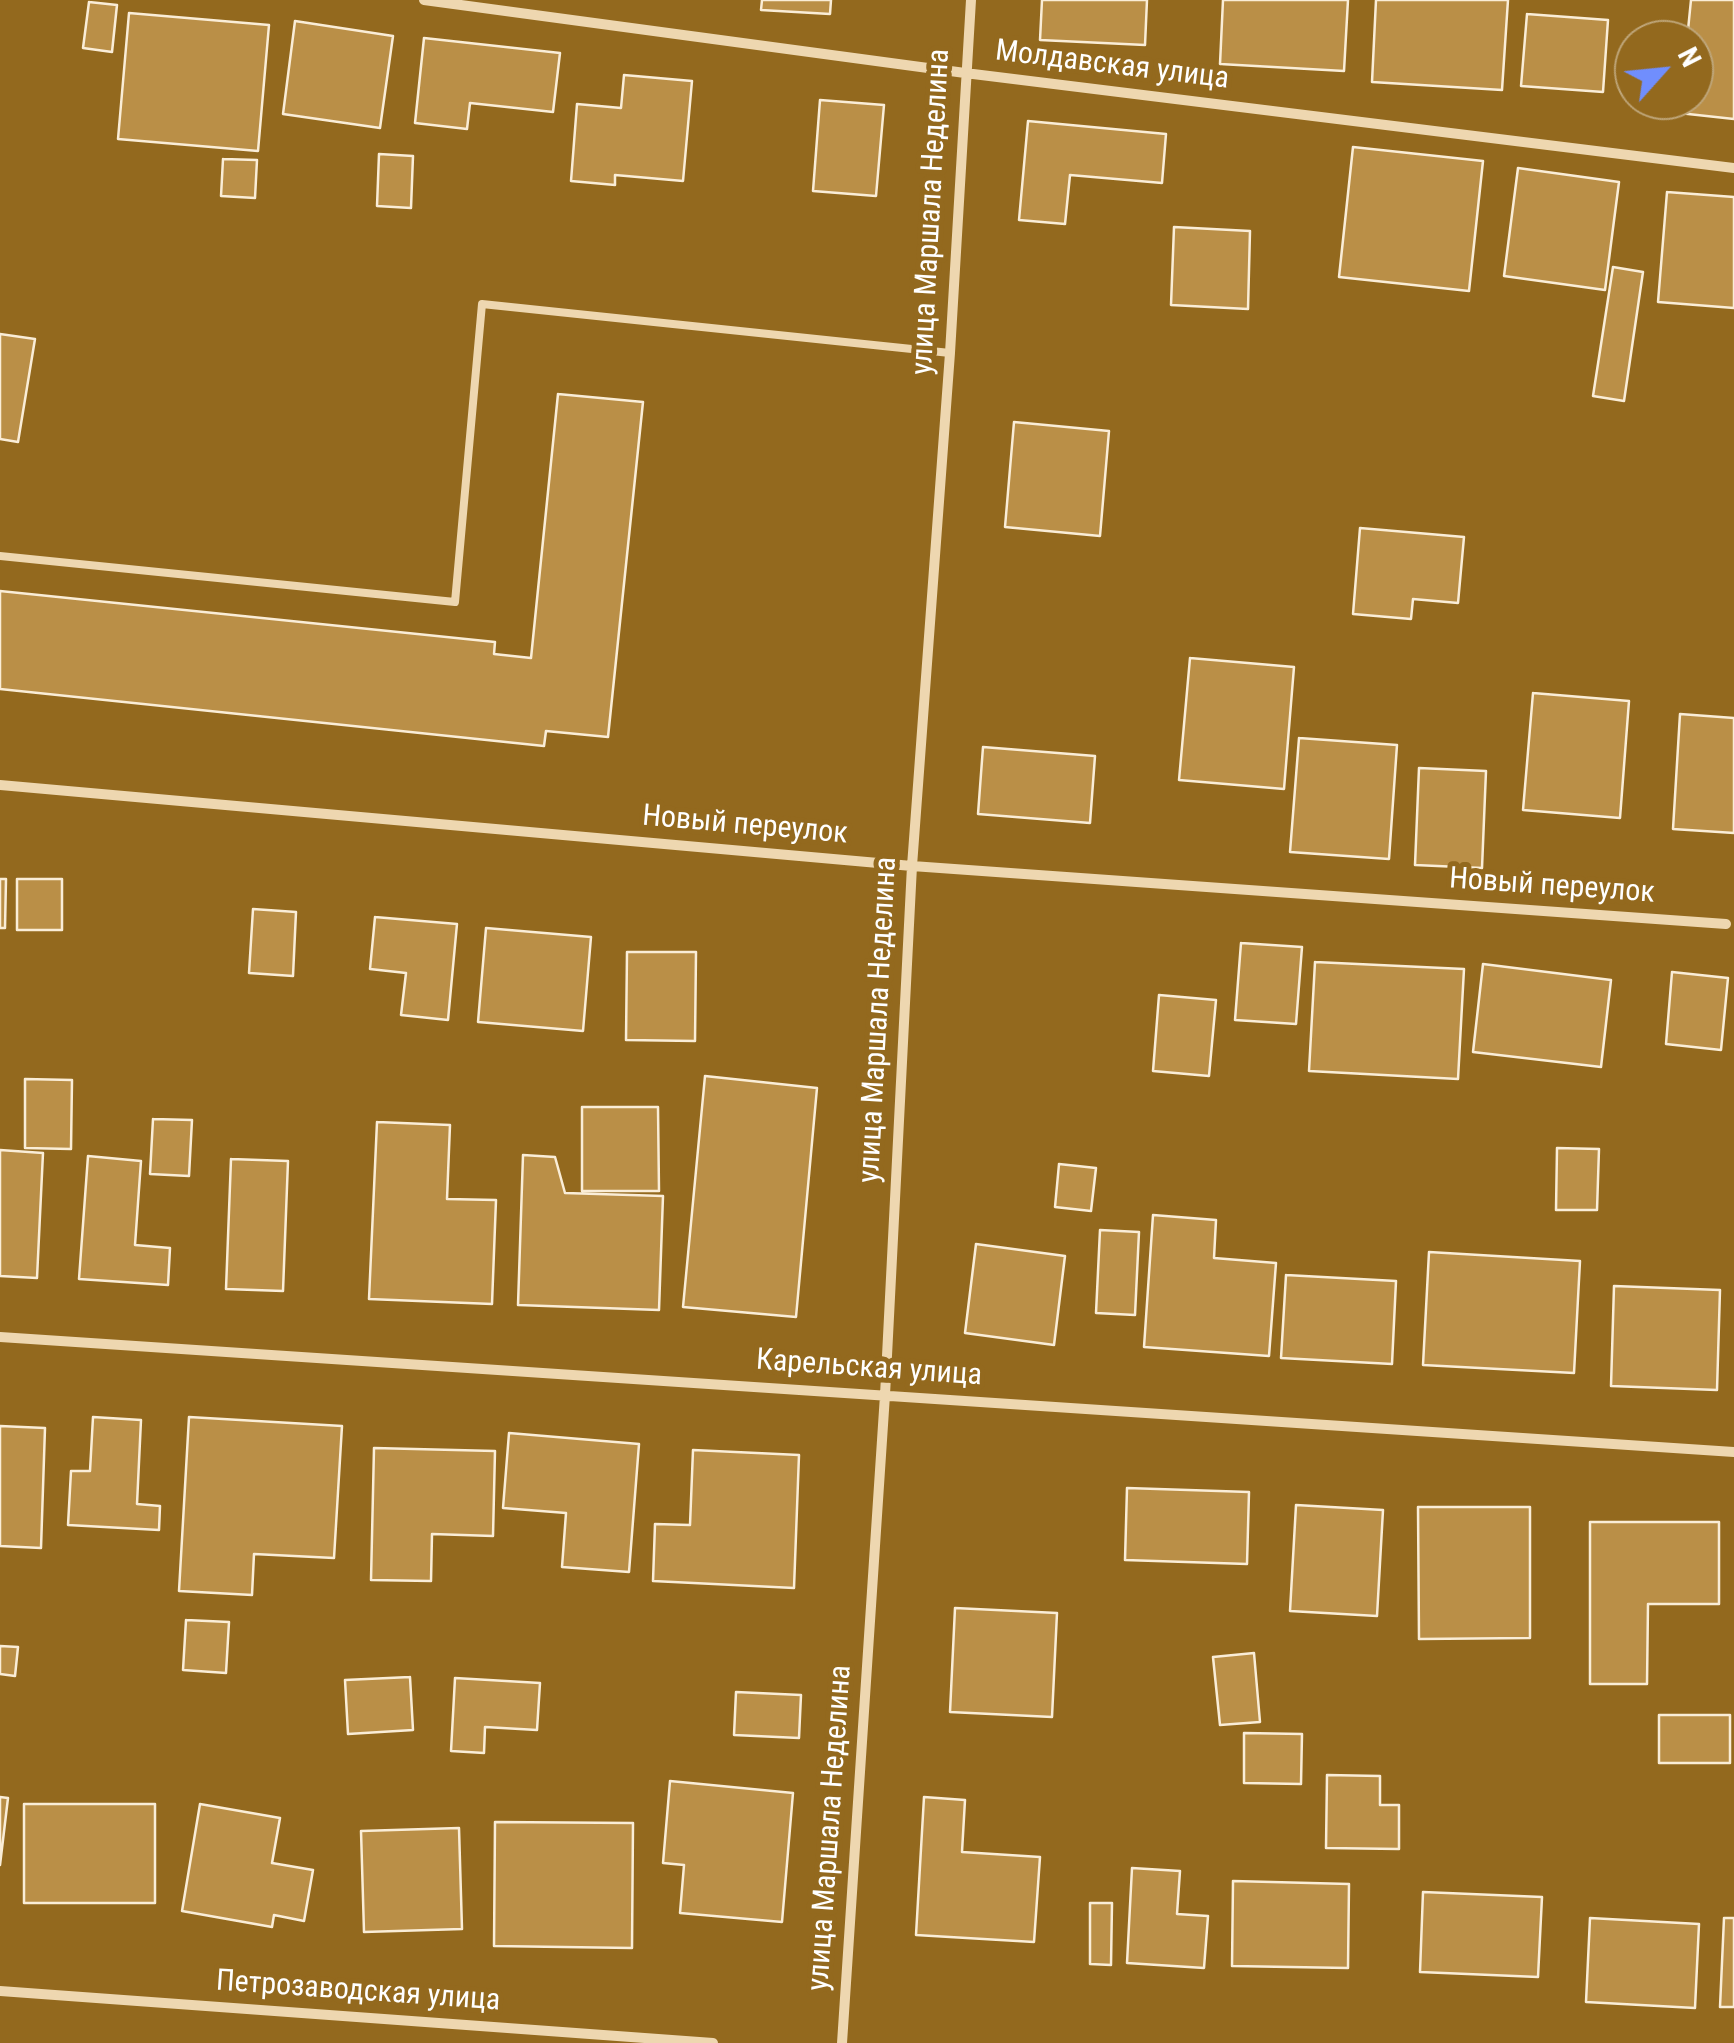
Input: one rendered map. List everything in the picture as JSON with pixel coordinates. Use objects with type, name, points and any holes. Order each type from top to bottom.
[{"type":"street","name":"Молдавская улица","points":[[424,0],[965,73],[1734,168]]},
{"type":"street","name":"улица Маршала Неделина","points":[[842,2043],[884,1395],[912,866],[950,353],[970,0]]},
{"type":"street","name":"Новый переулок","points":[[0,784],[912,866],[1726,924]]},
{"type":"street","name":"Карельская улица","points":[[0,1336],[1734,1452]]},
{"type":"street","name":"Петрозаводская улица","points":[[0,1991],[713,2043]]},
{"type":"lane","points":[[0,556],[456,602],[482,304],[950,353]]},
{"type":"building","points":[[762,0],[831,0],[830,14],[761,10]]},
{"type":"building","points":[[1042,0],[1147,0],[1145,45],[1040,40]]},
{"type":"building","points":[[1223,0],[1348,0],[1344,71],[1220,64]]},
{"type":"building","points":[[1376,0],[1508,0],[1502,90],[1372,82]]},
{"type":"building","points":[[1691,0],[1734,0],[1734,119],[1714,117],[1714,20],[1689,20]]},
{"type":"building","points":[[89,2],[117,5],[112,52],[83,48]]},
{"type":"building","points":[[129,13],[269,25],[258,151],[118,139]]},
{"type":"building","points":[[1527,14],[1608,20],[1603,92],[1521,86]]},
{"type":"building","points":[[295,21],[393,36],[380,128],[283,114]]},
{"type":"building","points":[[424,38],[560,53],[553,112],[470,103],[467,129],[415,123]]},
{"type":"building","points":[[624,75],[692,81],[683,181],[615,175],[615,185],[571,181],[577,104],[621,108]]},
{"type":"building","points":[[820,100],[884,105],[876,196],[813,191]]},
{"type":"building","points":[[1028,121],[1166,134],[1162,183],[1070,175],[1065,224],[1019,220]]},
{"type":"building","points":[[1353,147],[1483,161],[1469,291],[1339,277]]},
{"type":"building","points":[[379,154],[413,156],[411,208],[377,206]]},
{"type":"building","points":[[223,159],[257,160],[255,198],[221,196]]},
{"type":"building","points":[[1518,168],[1619,182],[1605,290],[1504,276]]},
{"type":"building","points":[[1667,192],[1734,197],[1734,308],[1658,302]]},
{"type":"building","points":[[1174,227],[1250,231],[1248,309],[1171,305]]},
{"type":"building","points":[[1613,267],[1643,272],[1624,401],[1593,396]]},
{"type":"building","points":[[0,334],[35,339],[18,442],[0,439]]},
{"type":"building","points":[[558,394],[643,402],[608,737],[546,731],[544,746],[0,689],[0,591],[495,642],[494,654],[531,658]]},
{"type":"building","points":[[1014,422],[1109,431],[1100,536],[1005,527]]},
{"type":"building","points":[[1360,528],[1464,537],[1458,603],[1413,599],[1411,619],[1353,614]]},
{"type":"building","points":[[1190,658],[1294,667],[1284,789],[1179,780]]},
{"type":"building","points":[[1533,693],[1629,701],[1620,818],[1523,810]]},
{"type":"building","points":[[1680,714],[1734,718],[1734,833],[1673,829]]},
{"type":"building","points":[[1299,738],[1397,745],[1389,859],[1290,852]]},
{"type":"building","points":[[983,747],[1095,756],[1090,823],[978,814]]},
{"type":"building","points":[[1419,768],[1486,771],[1482,868],[1415,865]]},
{"type":"building","points":[[0,879],[6,879],[5,928],[0,928]]},
{"type":"building","points":[[17,879],[62,879],[62,930],[17,930]]},
{"type":"building","points":[[253,909],[296,912],[293,976],[249,973]]},
{"type":"building","points":[[375,917],[457,924],[448,1020],[401,1015],[406,973],[370,969]]},
{"type":"building","points":[[486,928],[591,937],[583,1031],[478,1022]]},
{"type":"building","points":[[1241,943],[1302,947],[1296,1024],[1235,1020]]},
{"type":"building","points":[[627,952],[696,952],[695,1041],[626,1040]]},
{"type":"building","points":[[1315,962],[1464,969],[1458,1079],[1309,1071]]},
{"type":"building","points":[[1483,964],[1611,980],[1601,1067],[1473,1052]]},
{"type":"building","points":[[1672,972],[1728,978],[1721,1050],[1666,1044]]},
{"type":"building","points":[[1159,995],[1216,1000],[1209,1076],[1153,1071]]},
{"type":"building","points":[[705,1076],[817,1088],[796,1317],[683,1307]]},
{"type":"building","points":[[25,1079],[72,1080],[71,1149],[25,1148]]},
{"type":"building","points":[[582,1107],[658,1107],[659,1191],[582,1191]]},
{"type":"building","points":[[153,1119],[192,1120],[189,1176],[150,1174]]},
{"type":"building","points":[[377,1122],[450,1125],[447,1199],[496,1200],[492,1304],[369,1299]]},
{"type":"building","points":[[1557,1148],[1599,1149],[1597,1210],[1556,1210]]},
{"type":"building","points":[[0,1150],[43,1153],[37,1278],[0,1276]]},
{"type":"building","points":[[523,1155],[555,1157],[565,1193],[663,1196],[659,1310],[518,1305]]},
{"type":"building","points":[[88,1156],[141,1161],[135,1245],[170,1248],[168,1285],[79,1279]]},
{"type":"building","points":[[231,1159],[288,1161],[283,1291],[226,1289]]},
{"type":"building","points":[[1059,1164],[1096,1168],[1091,1211],[1055,1207]]},
{"type":"building","points":[[1153,1215],[1216,1220],[1214,1258],[1276,1263],[1269,1356],[1144,1347]]},
{"type":"building","points":[[1100,1230],[1139,1232],[1135,1315],[1096,1313]]},
{"type":"building","points":[[976,1244],[1065,1256],[1054,1345],[965,1333]]},
{"type":"building","points":[[1429,1252],[1580,1261],[1574,1373],[1423,1365]]},
{"type":"building","points":[[1286,1275],[1396,1281],[1392,1364],[1281,1358]]},
{"type":"building","points":[[1614,1286],[1720,1290],[1717,1390],[1611,1386]]},
{"type":"building","points":[[93,1417],[141,1420],[137,1504],[160,1506],[159,1530],[68,1525],[71,1471],[90,1471]]},
{"type":"building","points":[[189,1417],[342,1426],[334,1558],[254,1554],[252,1595],[179,1591]]},
{"type":"building","points":[[0,1426],[45,1428],[41,1548],[0,1546]]},
{"type":"building","points":[[509,1433],[639,1444],[629,1572],[562,1567],[566,1513],[503,1508]]},
{"type":"building","points":[[374,1448],[495,1451],[493,1536],[432,1534],[431,1581],[371,1580]]},
{"type":"building","points":[[693,1450],[799,1455],[794,1588],[653,1581],[655,1524],[690,1525]]},
{"type":"building","points":[[1127,1488],[1249,1492],[1247,1564],[1125,1560]]},
{"type":"building","points":[[1296,1505],[1383,1510],[1377,1616],[1290,1611]]},
{"type":"building","points":[[1418,1507],[1530,1507],[1530,1638],[1419,1639]]},
{"type":"building","points":[[1590,1522],[1719,1522],[1719,1604],[1648,1604],[1647,1684],[1590,1684]]},
{"type":"building","points":[[955,1608],[1057,1613],[1052,1717],[950,1712]]},
{"type":"building","points":[[186,1620],[229,1622],[226,1673],[183,1670]]},
{"type":"building","points":[[0,1646],[18,1647],[15,1676],[0,1674]]},
{"type":"building","points":[[1254,1653],[1260,1722],[1220,1725],[1213,1657]]},
{"type":"building","points":[[410,1677],[413,1730],[348,1734],[345,1680]]},
{"type":"building","points":[[455,1678],[540,1683],[537,1730],[485,1727],[484,1753],[451,1751]]},
{"type":"building","points":[[736,1692],[801,1695],[799,1738],[734,1735]]},
{"type":"building","points":[[1659,1715],[1730,1715],[1730,1763],[1659,1763]]},
{"type":"building","points":[[1244,1733],[1302,1734],[1301,1784],[1244,1783]]},
{"type":"building","points":[[1327,1775],[1380,1776],[1380,1805],[1399,1805],[1399,1849],[1326,1848]]},
{"type":"building","points":[[670,1781],[793,1793],[782,1922],[680,1913],[684,1865],[663,1863]]},
{"type":"building","points":[[0,1797],[8,1798],[0,1865]]},
{"type":"building","points":[[924,1797],[965,1800],[962,1852],[1040,1857],[1034,1942],[916,1935]]},
{"type":"building","points":[[24,1804],[155,1804],[155,1903],[24,1903]]},
{"type":"building","points":[[200,1804],[280,1818],[272,1863],[313,1870],[304,1921],[274,1915],[272,1927],[182,1911]]},
{"type":"building","points":[[495,1822],[633,1823],[632,1948],[494,1946]]},
{"type":"building","points":[[459,1828],[462,1929],[364,1932],[361,1831]]},
{"type":"building","points":[[1132,1868],[1180,1871],[1177,1914],[1208,1916],[1204,1968],[1127,1963]]},
{"type":"building","points":[[1233,1881],[1349,1884],[1348,1968],[1232,1966]]},
{"type":"building","points":[[1423,1892],[1542,1897],[1538,1977],[1420,1972]]},
{"type":"building","points":[[1090,1903],[1112,1903],[1111,1965],[1090,1964]]},
{"type":"building","points":[[1590,1918],[1699,1924],[1695,2008],[1586,2002]]},
{"type":"building","points":[[1724,1918],[1734,1918],[1734,2007],[1720,2007]]}]
